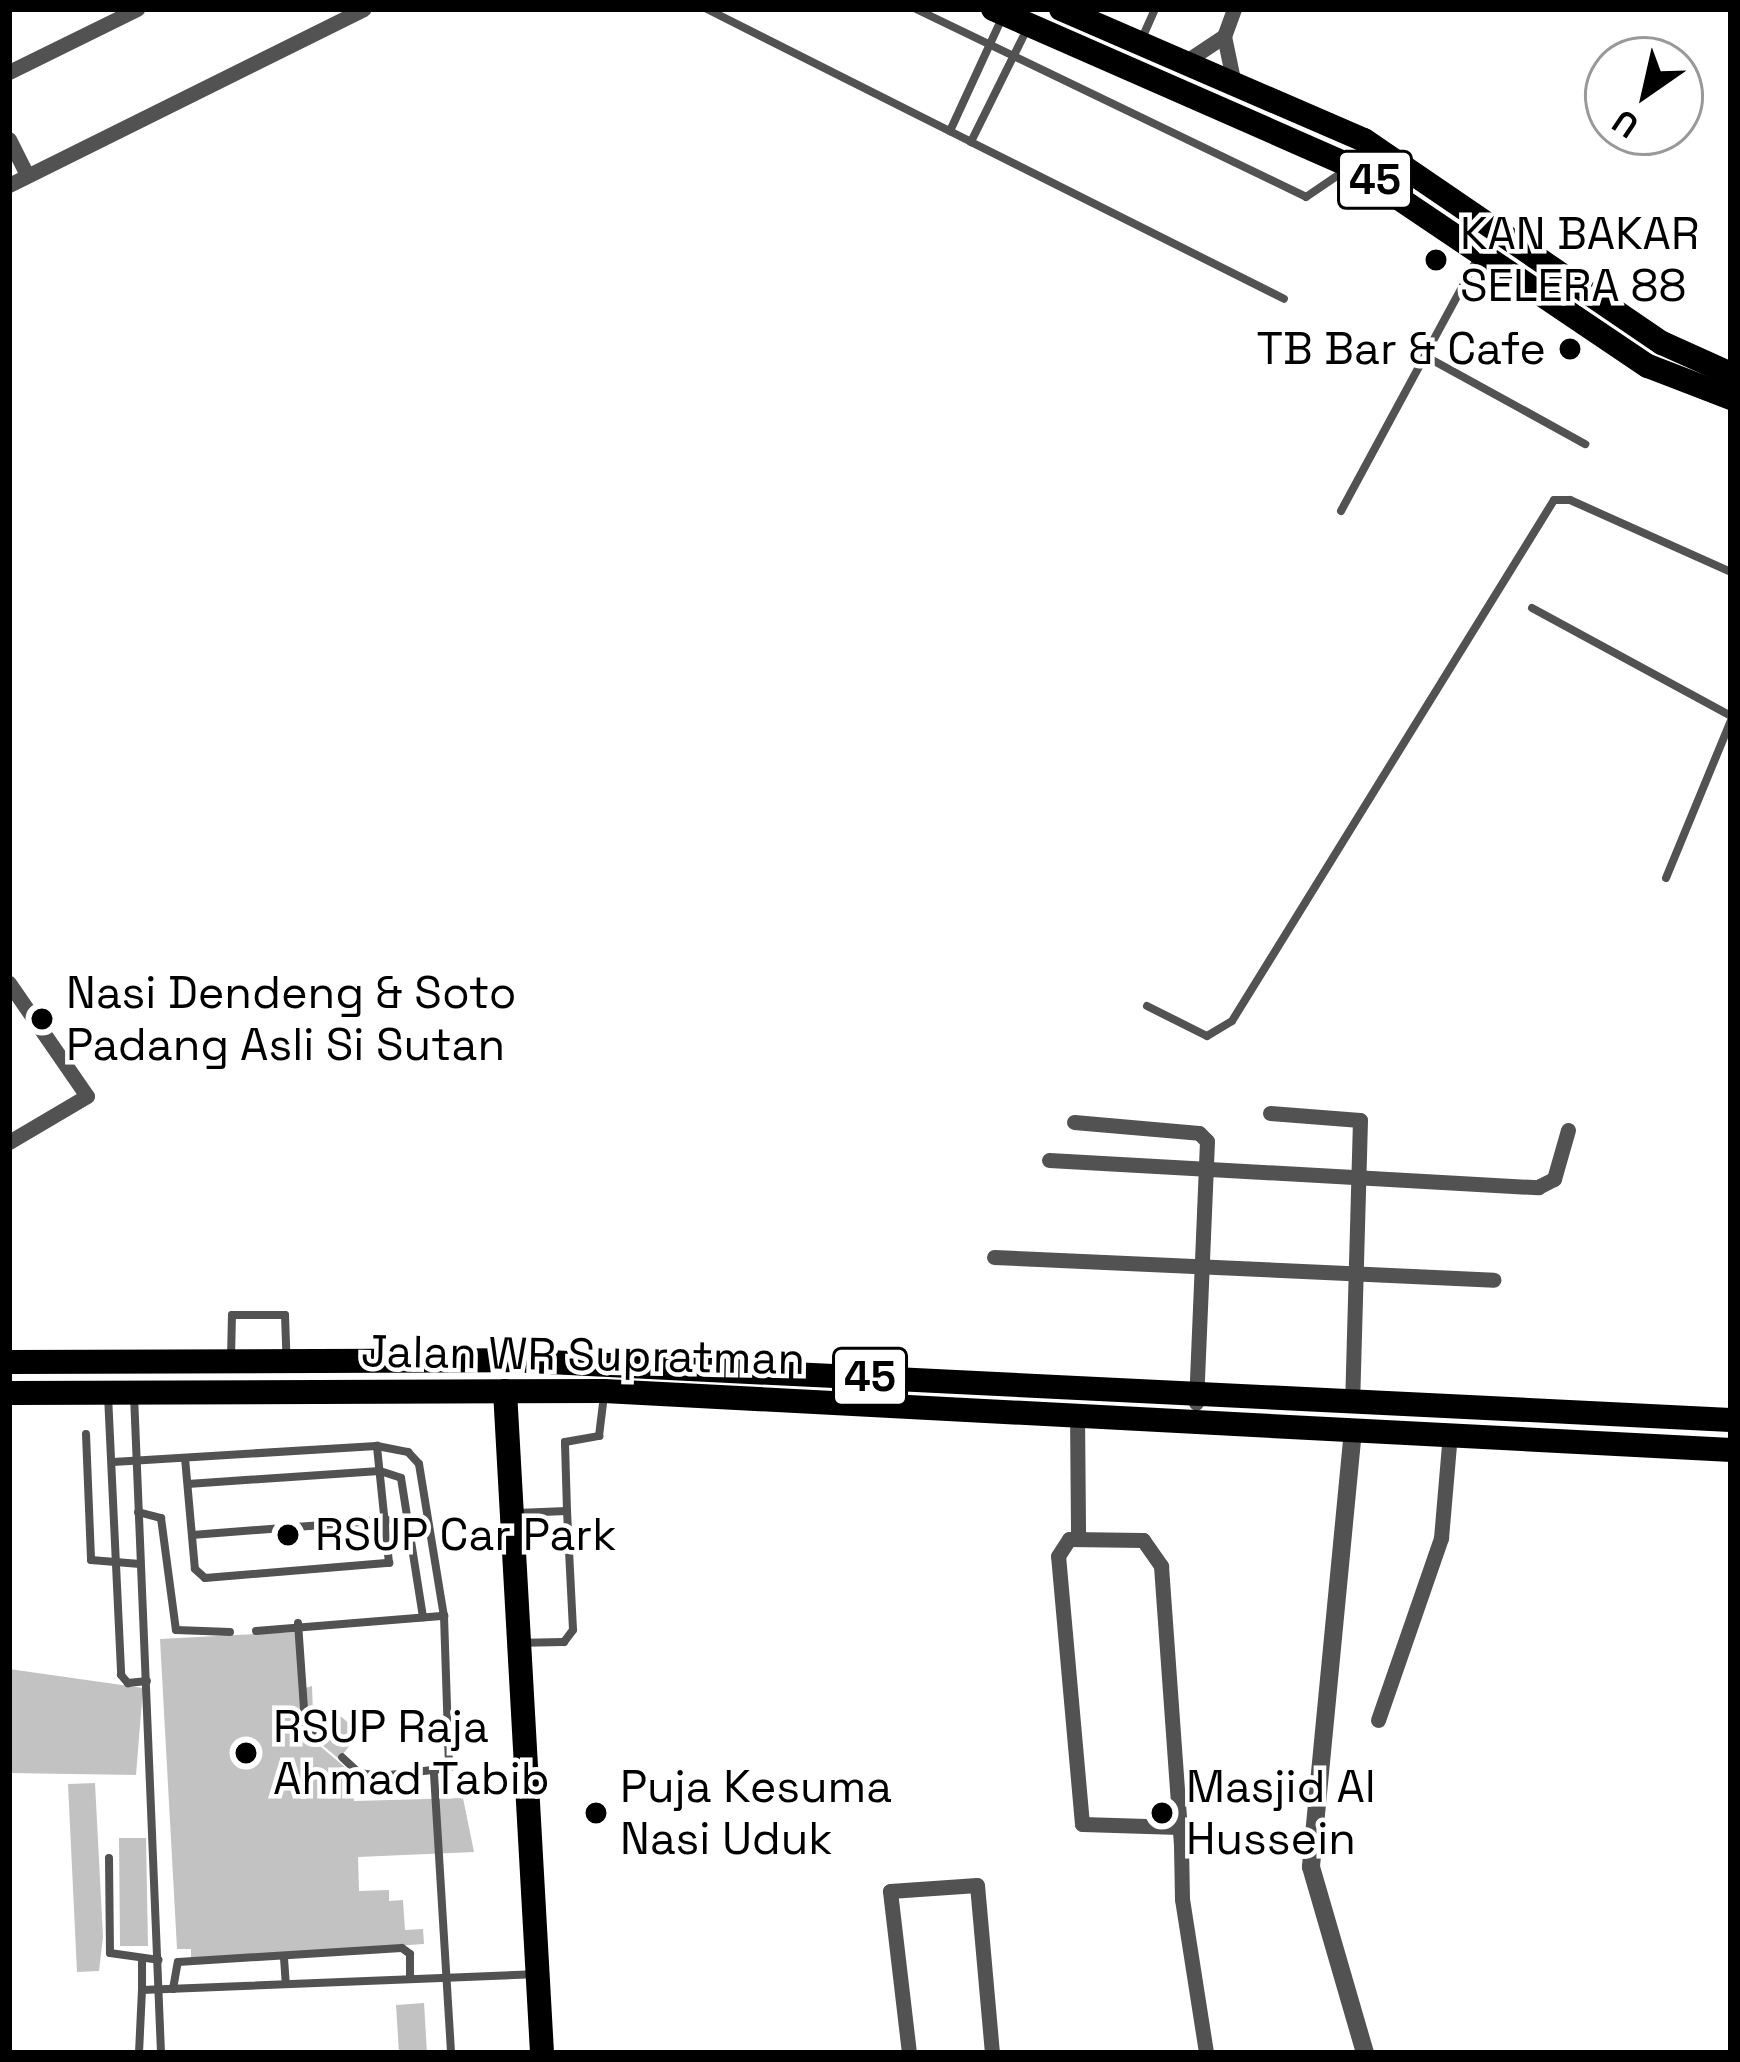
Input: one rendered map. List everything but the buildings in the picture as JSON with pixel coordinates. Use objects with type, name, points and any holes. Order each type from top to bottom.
[{"type":"main road","name":"45","points":[[1061,9],[1364,140],[1662,344],[1731,374]]},
{"type":"main road","name":"45","points":[[998,12],[1351,166],[1482,249],[1648,366],[1731,398]]},
{"type":"main road","points":[[1211,104],[1233,83]]},
{"type":"main road","points":[[1233,83],[1238,116]]},
{"type":"main road","name":"Jalan WR Supratman","points":[[9,1362],[506,1360],[1731,1420]]},
{"type":"main road","points":[[505,1391],[515,1643],[542,2053]]},
{"type":"main road","name":"Jalan WR Supratman","points":[[9,1393],[604,1391],[1731,1450]]},
{"type":"main road","points":[[1293,1398],[1293,1425]]},
{"type":"street","points":[[9,72],[137,9]]},
{"type":"street","points":[[9,185],[364,9]]},
{"type":"street","points":[[1233,83],[1224,36],[1234,9]]},
{"type":"street","points":[[1185,62],[1224,36]]},
{"type":"street","points":[[9,139],[27,175]]},
{"type":"street","points":[[9,983],[88,1096],[9,1142]]},
{"type":"street","points":[[1270,1113],[1360,1120],[1351,1273],[1352,1400]]},
{"type":"street","points":[[1074,1122],[1199,1133],[1207,1141],[1198,1267],[1196,1419]]},
{"type":"street","points":[[1048,1160],[1355,1171],[1538,1187],[1554,1179],[1568,1130]]},
{"type":"street","points":[[994,1257],[1493,1280]]},
{"type":"street","points":[[1077,1413],[1078,1539]]},
{"type":"street","points":[[1353,1430],[1311,1867],[1312,1893],[1365,2053]]},
{"type":"street","points":[[1378,1720],[1441,1538],[1450,1433]]},
{"type":"street","points":[[1179,1827],[1082,1824],[1058,1556],[1064,1543],[1142,1540],[1156,1551],[1179,1827],[1207,2053]]},
{"type":"street","points":[[909,2053],[890,1891],[977,1885],[992,2053]]},
{"type":"lane","points":[[707,9],[1284,299]]},
{"type":"lane","points":[[916,9],[989,50],[1306,197],[1351,166]]},
{"type":"lane","points":[[1140,44],[1153,13],[1144,9]]},
{"type":"lane","points":[[950,130],[989,50],[998,12]]},
{"type":"lane","points":[[971,142],[1029,25]]},
{"type":"lane","points":[[1341,511],[1482,249]]},
{"type":"lane","points":[[1425,356],[1585,443]]},
{"type":"lane","points":[[1147,1006],[1207,1036],[1232,1021],[1554,500],[1570,500],[1731,572]]},
{"type":"lane","points":[[1532,608],[1731,718],[1666,878]]},
{"type":"lane","points":[[231,1361],[232,1315],[286,1315],[287,1361]]},
{"type":"lane","points":[[515,1643],[570,1637],[565,1442],[599,1436],[604,1391]]},
{"type":"lane","points":[[121,1395],[137,1462],[161,2053]]},
{"type":"lane","points":[[121,1395],[113,1462],[121,1675],[128,1683],[147,1681]]},
{"type":"lane","points":[[86,1434],[91,1560],[140,1564]]},
{"type":"lane","points":[[113,1462],[377,1446],[395,1447],[419,1464],[444,1616],[451,1765],[434,1774],[359,1773],[343,1756]]},
{"type":"lane","points":[[185,1458],[195,1569],[205,1578],[384,1566],[392,1558],[377,1446]]},
{"type":"lane","points":[[188,1484],[380,1472],[405,1483],[423,1617]]},
{"type":"lane","points":[[508,1513],[567,1511]]},
{"type":"lane","points":[[138,1512],[160,1518],[176,1630],[230,1632]]},
{"type":"lane","points":[[192,1535],[387,1520]]},
{"type":"lane","points":[[256,1630],[298,1623],[444,1616]]},
{"type":"lane","points":[[298,1623],[305,1724],[314,1731]]},
{"type":"lane","points":[[434,1774],[451,2053]]},
{"type":"lane","points":[[110,1858],[110,1953],[159,1960]]},
{"type":"lane","points":[[173,1989],[178,1962],[402,1948],[410,1954],[410,1979]]},
{"type":"lane","points":[[284,1958],[286,1984]]},
{"type":"lane","points":[[139,2053],[142,1959]]},
{"type":"lane","points":[[142,1990],[538,1974]]},
{"type":"place","name":"KAN BAKAR SELERA 88","points":[[1436,260]]},
{"type":"place","name":"TB Bar & Cafe","points":[[1570,349]]},
{"type":"place","name":"Nasi Dendeng & Soto Padang Asli Si Sutan","points":[[42,1019]]},
{"type":"place","name":"RSUP Car Park","points":[[288,1535]]},
{"type":"place","name":"RSUP Raja Ahmad Tabib","points":[[246,1753]]},
{"type":"place","name":"Puja Kesuma Nasi Uduk","points":[[596,1813]]},
{"type":"place","name":"Masjid Al Hussein","points":[[1162,1813]]}]
